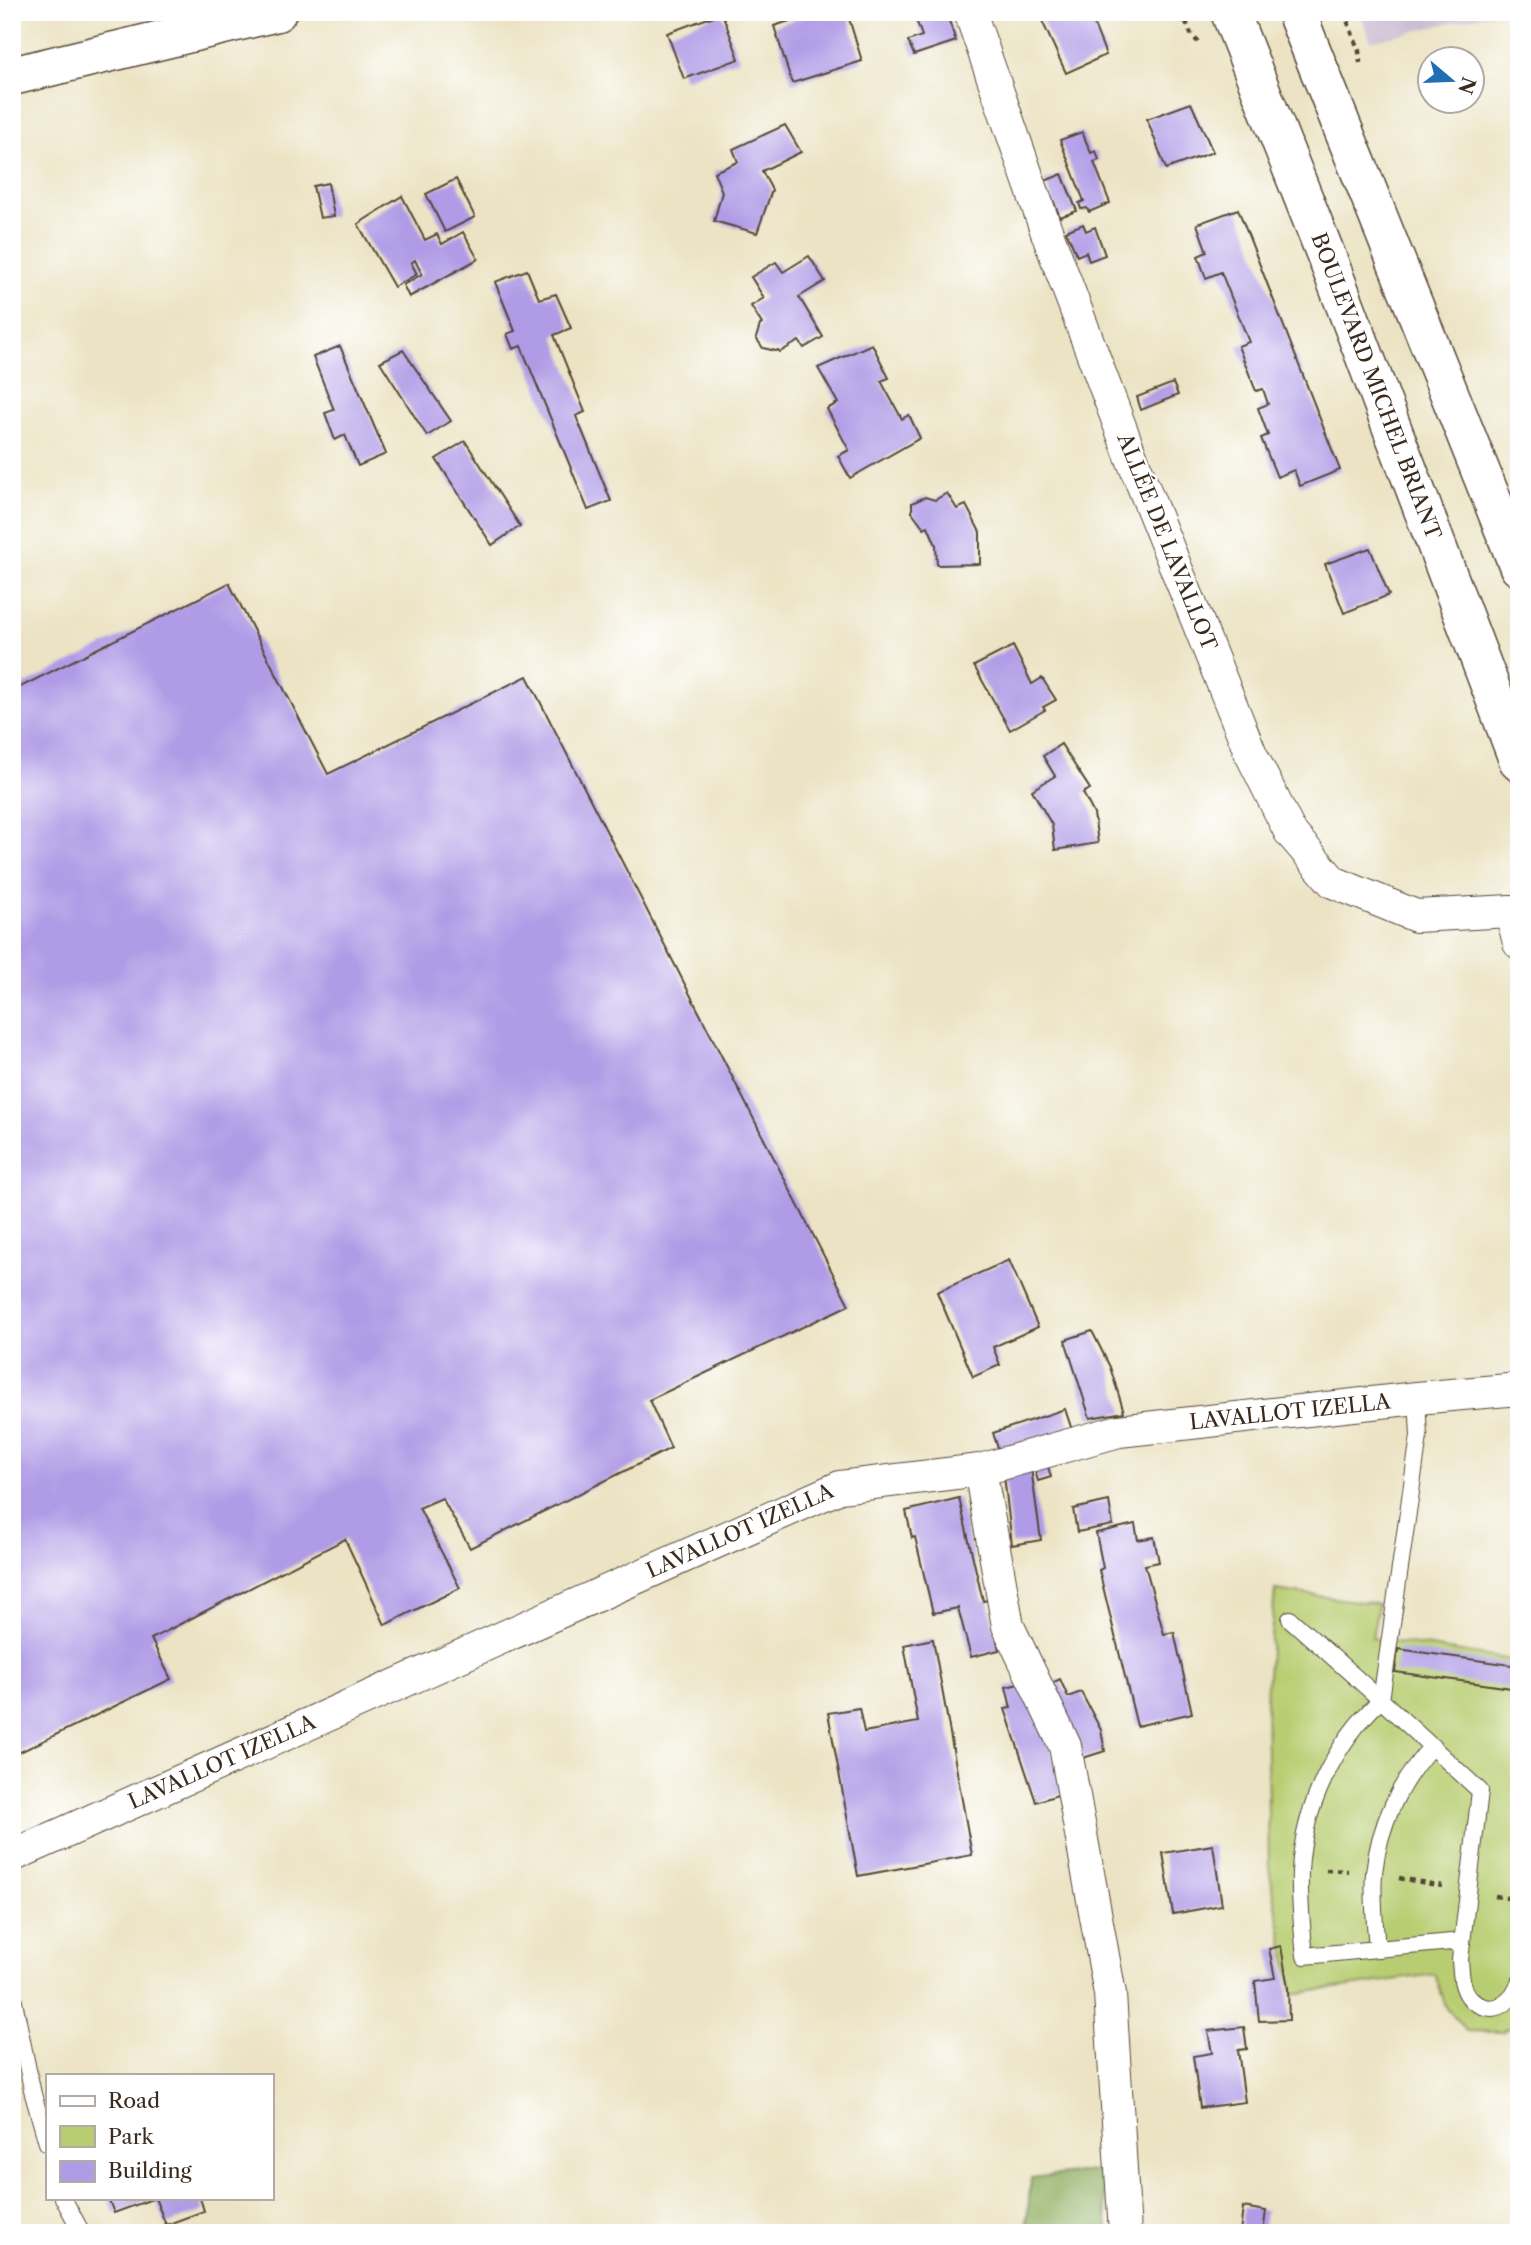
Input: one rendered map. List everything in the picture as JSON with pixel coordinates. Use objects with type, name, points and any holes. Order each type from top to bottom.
[{"type":"main road","points":[[12,76],[277,12]]},
{"type":"main road","name":"BOULEVARD MICHEL BRIANT","points":[[1230,12],[1333,273],[1519,762]]},
{"type":"main road","points":[[1296,12],[1519,567]]},
{"type":"street","name":"ALLÉE DE LAVALLOT","points":[[970,12],[1046,230],[1133,461],[1251,754],[1290,832],[1333,882],[1416,916],[1515,908]]},
{"type":"street","points":[[1515,908],[1519,943]]},
{"type":"street","name":"LAVALLOT IZELLA","points":[[12,1856],[839,1487],[980,1470],[1119,1431],[1519,1389]]},
{"type":"street","points":[[980,1470],[1008,1626],[1065,1746],[1110,1994],[1125,2233]]},
{"type":"lane","points":[[1417,1398],[1419,1436],[1381,1700],[1356,1725],[1321,1788],[1304,1839],[1300,1869],[1300,1903],[1305,1956],[1462,1941]]},
{"type":"lane","points":[[1290,1619],[1480,1791],[1462,1941],[1461,1977],[1470,2000],[1486,2008],[1504,2006],[1519,1983]]},
{"type":"lane","points":[[1377,1949],[1374,1873],[1380,1841],[1399,1789],[1432,1746]]},
{"type":"lane","points":[[12,1992],[33,2094],[46,2140]]},
{"type":"lane","points":[[64,2200],[82,2233]]},
{"type":"shaded area","points":[[1360,12],[1498,12],[1371,41]]},
{"type":"green space","points":[[1275,1590],[1378,1604],[1372,1638],[1519,1661],[1519,2023],[1501,2032],[1466,2031],[1446,2007],[1435,1974],[1293,1994],[1269,1868],[1266,1699]]},
{"type":"green space","points":[[1101,2170],[1109,2233],[1026,2233],[1031,2178]]},
{"type":"building","points":[[818,12],[847,12],[862,61],[792,83],[774,26]]},
{"type":"building","points":[[913,12],[946,12],[956,41],[914,55],[908,41],[922,36]]},
{"type":"building","points":[[1038,12],[1089,12],[1106,55],[1066,73]]},
{"type":"building","points":[[722,13],[739,59],[684,79],[667,33]]},
{"type":"building","points":[[1191,103],[1213,152],[1166,169],[1147,119]]},
{"type":"building","points":[[785,125],[801,152],[762,171],[772,190],[757,233],[714,221],[722,192],[714,172],[738,162],[733,149]]},
{"type":"building","points":[[1082,132],[1091,153],[1096,151],[1099,160],[1094,162],[1110,203],[1089,212],[1087,208],[1081,209],[1079,203],[1084,201],[1060,140]]},
{"type":"building","points":[[1062,174],[1077,211],[1060,217],[1045,181]]},
{"type":"building","points":[[456,179],[475,217],[445,232],[426,194]]},
{"type":"building","points":[[328,183],[334,216],[320,218],[313,186]]},
{"type":"building","points":[[402,196],[425,240],[437,234],[442,244],[463,232],[478,259],[409,297],[403,285],[422,274],[415,260],[411,263],[417,274],[394,287],[358,224]]},
{"type":"building","points":[[1238,209],[1340,470],[1300,486],[1294,470],[1277,477],[1261,438],[1268,435],[1258,408],[1268,404],[1263,389],[1256,391],[1238,346],[1249,342],[1221,272],[1206,278],[1198,256],[1207,252],[1197,224]]},
{"type":"building","points":[[1083,224],[1086,231],[1095,227],[1105,255],[1089,261],[1086,252],[1077,256],[1066,231]]},
{"type":"building","points":[[809,256],[825,281],[799,297],[823,337],[804,348],[799,341],[780,352],[763,348],[756,338],[762,324],[751,306],[764,298],[751,277],[776,262],[783,272]]},
{"type":"building","points":[[527,270],[539,299],[556,294],[571,328],[554,335],[585,412],[576,416],[611,501],[588,510],[521,346],[513,349],[507,334],[515,331],[495,282]]},
{"type":"building","points":[[872,344],[889,378],[881,381],[902,419],[909,415],[920,438],[850,478],[838,456],[849,450],[827,409],[838,403],[818,368]]},
{"type":"building","points":[[340,346],[386,454],[358,466],[345,435],[335,440],[325,413],[334,410],[313,357]]},
{"type":"building","points":[[403,350],[451,421],[427,436],[380,362]]},
{"type":"building","points":[[1173,383],[1178,395],[1141,410],[1137,397]]},
{"type":"building","points":[[465,441],[520,526],[492,545],[436,459]]},
{"type":"building","points":[[947,493],[957,509],[966,505],[980,532],[980,564],[937,565],[936,545],[928,526],[924,528],[912,512],[912,503],[925,497],[935,500]]},
{"type":"building","points":[[1370,548],[1389,595],[1344,613],[1325,564]]},
{"type":"building","points":[[229,583],[328,774],[527,676],[849,1305],[649,1400],[671,1448],[470,1548],[442,1498],[419,1508],[460,1588],[385,1625],[345,1539],[151,1639],[171,1679],[12,1756],[12,691]]},
{"type":"building","points":[[1013,646],[1032,684],[1042,678],[1056,700],[1043,707],[1045,710],[1010,730],[974,666]]},
{"type":"building","points":[[1061,744],[1090,789],[1083,793],[1094,814],[1098,843],[1055,850],[1052,825],[1032,790],[1055,776],[1043,756]]},
{"type":"building","points":[[1009,1260],[1038,1327],[993,1347],[1000,1365],[973,1377],[937,1292]]},
{"type":"building","points":[[1092,1331],[1110,1367],[1124,1412],[1090,1418],[1065,1340]]},
{"type":"building","points":[[1065,1409],[1073,1433],[1001,1457],[993,1433]]},
{"type":"building","points":[[1047,1463],[1051,1477],[1038,1481],[1034,1467]]},
{"type":"building","points":[[1031,1468],[1041,1540],[1012,1545],[1004,1475]]},
{"type":"building","points":[[959,1498],[983,1601],[988,1600],[999,1650],[971,1657],[958,1608],[933,1613],[906,1511]]},
{"type":"building","points":[[1109,1501],[1113,1525],[1077,1532],[1073,1509]]},
{"type":"building","points":[[1135,1524],[1138,1540],[1154,1537],[1159,1562],[1145,1565],[1164,1634],[1174,1632],[1192,1713],[1137,1726],[1099,1570],[1103,1568],[1096,1533]]},
{"type":"building","points":[[933,1639],[972,1855],[858,1876],[828,1713],[859,1708],[864,1732],[918,1722],[904,1645]]},
{"type":"building","points":[[1398,1649],[1519,1666],[1519,1689],[1395,1672]]},
{"type":"building","points":[[1060,1679],[1068,1697],[1081,1692],[1101,1730],[1105,1751],[1083,1758],[1050,1684]]},
{"type":"building","points":[[1023,1683],[1067,1792],[1036,1802],[1005,1709],[1011,1708],[1006,1687]]},
{"type":"building","points":[[1213,1845],[1222,1905],[1173,1914],[1163,1853]]},
{"type":"building","points":[[1281,1946],[1288,1988],[1289,2020],[1259,2021],[1255,1981],[1275,1978],[1269,1949]]},
{"type":"building","points":[[1244,2027],[1247,2049],[1238,2050],[1245,2102],[1200,2108],[1193,2056],[1212,2053],[1208,2031]]},
{"type":"building","points":[[109,2200],[150,2200],[114,2213]]},
{"type":"building","points":[[156,2200],[201,2200],[204,2211],[166,2225]]},
{"type":"building","points":[[1243,2207],[1266,2211],[1263,2233],[1240,2233]]}]
